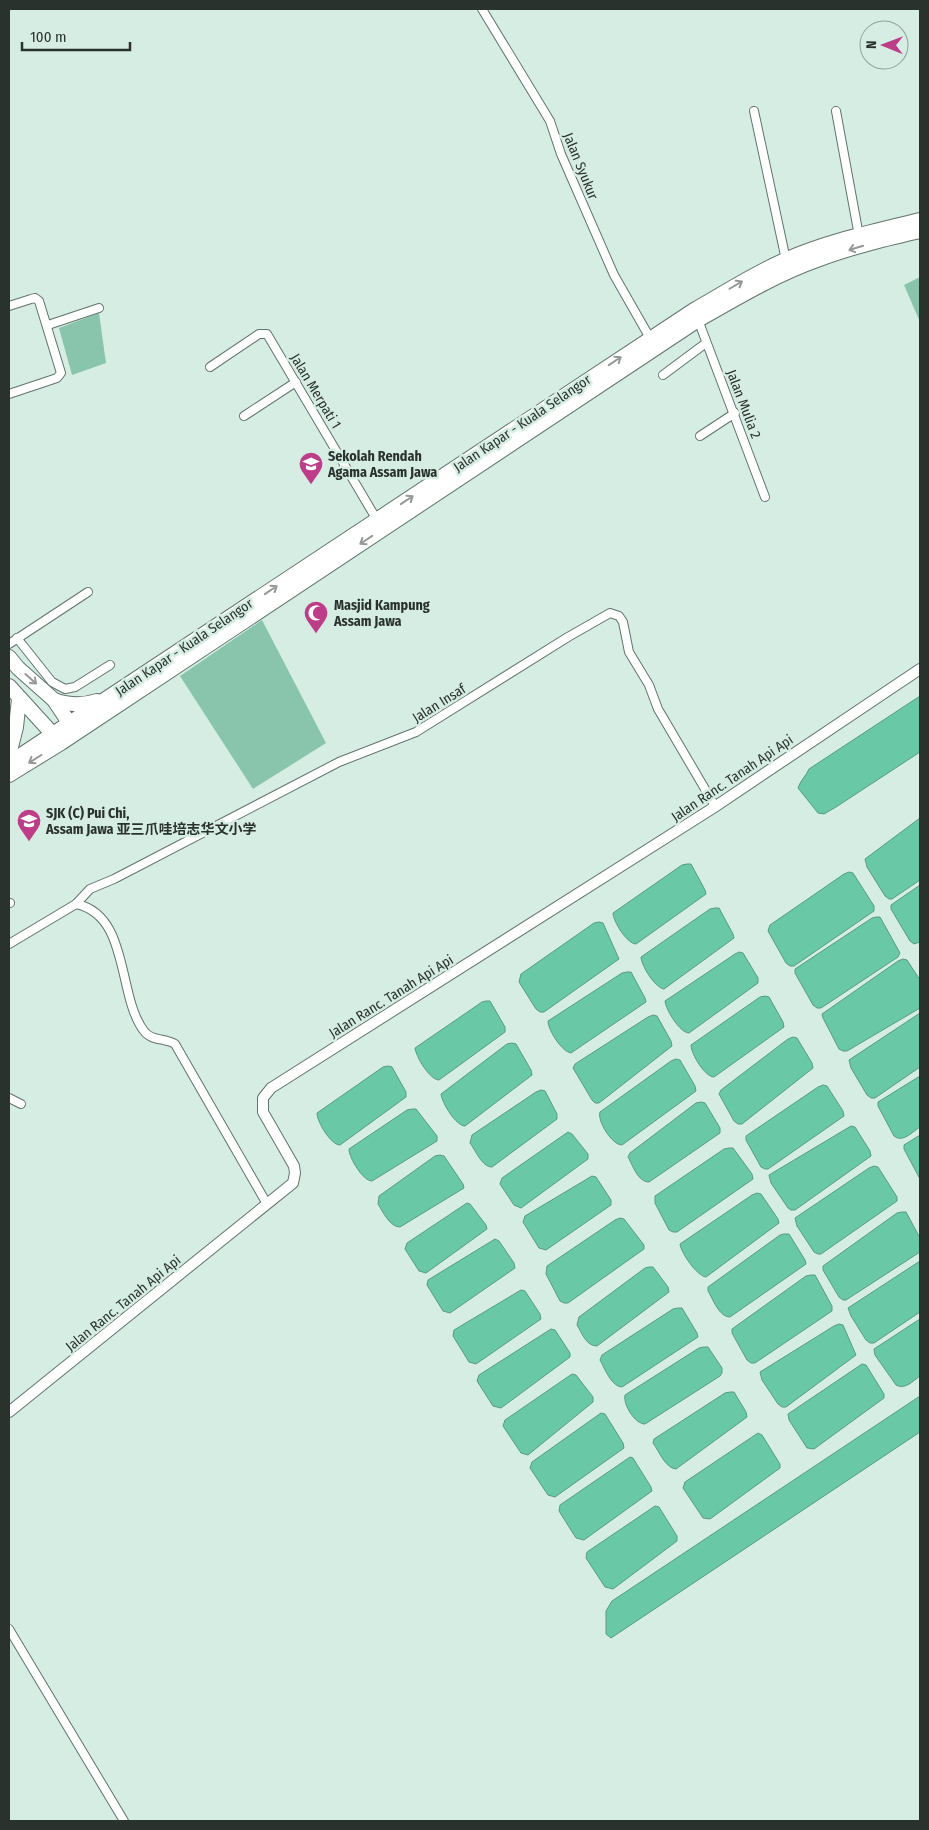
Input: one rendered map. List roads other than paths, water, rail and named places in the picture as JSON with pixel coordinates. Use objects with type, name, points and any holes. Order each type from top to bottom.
[{"type":"highway","name":"Jalan Kapar - Kuala Selangor","points":[[53,739],[76,728],[758,273],[814,249],[920,220]]},
{"type":"highway","name":"Jalan Kapar - Kuala Selangor","points":[[76,728],[112,695],[650,338],[762,283],[817,260],[920,231]]},
{"type":"highway","points":[[9,657],[18,668],[54,700],[76,728]]},
{"type":"highway","points":[[9,686],[53,739]]},
{"type":"highway","points":[[54,700],[65,704],[81,705],[112,695]]},
{"type":"highway","points":[[9,755],[16,727],[18,699]]},
{"type":"highway","points":[[9,763],[53,739]]},
{"type":"highway","points":[[9,776],[53,739]]},
{"type":"street","name":"Jalan Syukur","points":[[482,9],[550,121],[561,154],[614,275],[650,338]]},
{"type":"street","points":[[836,111],[858,236]]},
{"type":"street","points":[[754,112],[786,260]]},
{"type":"street","points":[[9,306],[35,298],[39,300],[61,370],[61,375],[57,378],[9,394]]},
{"type":"street","points":[[48,325],[99,308]]},
{"type":"street","name":"Jalan Mulia 2","points":[[696,315],[766,498]]},
{"type":"street","name":"Jalan Merpati 1","points":[[210,367],[260,334],[264,333],[269,336],[377,520]]},
{"type":"street","points":[[663,374],[706,342]]},
{"type":"street","points":[[244,416],[296,382]]},
{"type":"street","points":[[700,436],[735,413]]},
{"type":"street","points":[[9,644],[88,592]]},
{"type":"street","name":"Jalan Insaf","points":[[76,904],[90,889],[114,879],[267,798],[339,762],[416,732],[568,637],[610,613],[618,616],[623,622],[629,652],[643,674],[658,709],[715,806]]},
{"type":"street","points":[[17,638],[52,682],[65,689],[76,687],[110,665]]},
{"type":"street","name":"Jalan Ranc. Tanah Api Api","points":[[9,1412],[289,1188],[293,1183],[294,1166],[263,1112],[263,1098],[272,1088],[715,806],[920,669]]},
{"type":"street","points":[[9,944],[76,904],[89,907],[106,925],[115,941],[129,998],[138,1021],[149,1036],[175,1044],[267,1204]]},
{"type":"street","points":[[9,1098],[21,1104]]},
{"type":"street","points":[[9,1629],[124,1821]]},
{"type":"place","name":"Sekolah Rendah Agama Assam Jawa","points":[[311,485]]},
{"type":"place","name":"Masjid Kampung Assam Jawa","points":[[316,634]]},
{"type":"place","name":"SJK (C) Pui Chi, Assam Jawa 亚三爪哇培志华文小学","points":[[29,842]]}]
